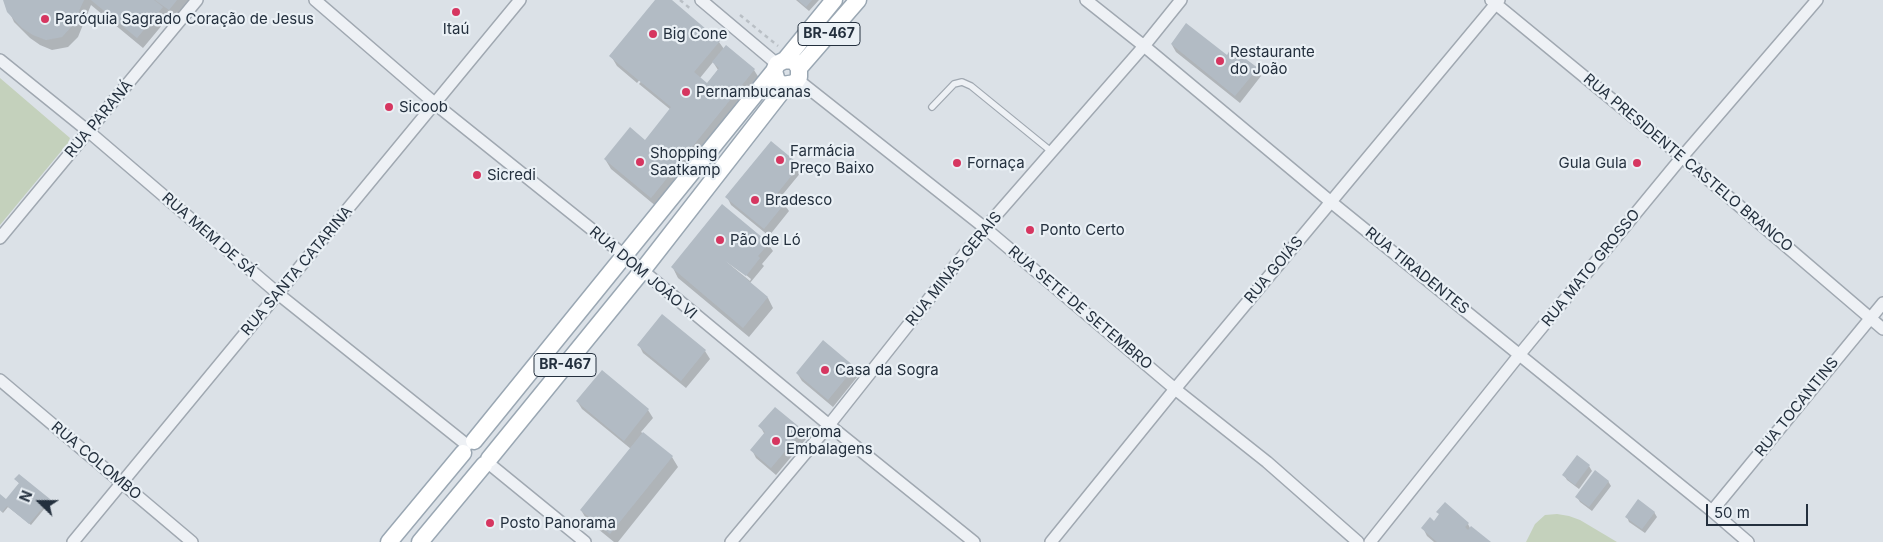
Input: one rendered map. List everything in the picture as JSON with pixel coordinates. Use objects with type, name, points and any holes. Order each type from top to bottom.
[{"type":"main road","name":"BR-467","points":[[420,542],[642,271],[787,69],[834,0]]},
{"type":"main road","name":"BR-467","points":[[389,542],[625,256],[787,69],[858,0]]},
{"type":"main road","points":[[479,442],[486,446],[489,450],[487,462],[476,468],[471,467],[465,462],[468,447],[479,442]]},
{"type":"street","name":"RUA PARANÁ","points":[[0,238],[198,0]]},
{"type":"street","name":"RUA DOM JOÃO VI","points":[[315,0],[435,104],[625,256],[974,542]]},
{"type":"street","name":"RUA SANTA CATARINA","points":[[73,542],[520,0]]},
{"type":"street","name":"RUA SETE DE SETEMBRO","points":[[701,0],[985,228],[1175,389],[1268,462],[1358,542]]},
{"type":"street","name":"RUA TIRADENTES","points":[[1086,0],[1748,542]]},
{"type":"street","name":"RUA MINAS GERAIS","points":[[731,542],[830,425],[985,228],[1144,46],[1181,0]]},
{"type":"street","name":"RUA MATO GROSSO","points":[[1370,542],[1520,354],[1682,157],[1817,0]]},
{"type":"street","name":"RUA PRESIDENTE CASTELO BRANCO","points":[[1495,1],[1682,157],[1883,329]]},
{"type":"street","name":"RUA GOIÁS","points":[[1051,542],[1495,1]]},
{"type":"street","name":"RUA MEM DE SÁ","points":[[0,60],[88,131],[278,294],[468,447]]},
{"type":"street","name":"RUA TOCANTINS","points":[[1712,511],[1883,303]]},
{"type":"street","name":"RUA COLOMBO","points":[[0,380],[192,542]]},
{"type":"street","points":[[487,462],[585,542]]},
{"type":"lane","points":[[932,108],[954,84],[962,82],[971,86],[1052,152]]},
{"type":"path","points":[[737,12],[787,69]]},
{"type":"green space","points":[[0,78],[70,138],[68,143],[0,225]]},
{"type":"green space","points":[[1557,514],[1580,520],[1617,542],[1526,542],[1535,524],[1545,515]]},
{"type":"building","name":"Paróquia Sagrado Coração de Jesus","points":[[3,0],[84,0],[72,26],[62,37],[46,40],[22,28],[7,12]]},
{"type":"building","points":[[91,0],[154,0],[163,7],[137,38]]},
{"type":"building","points":[[155,0],[177,0],[169,10]]},
{"type":"building","points":[[655,0],[672,0],[720,41],[694,72],[707,83],[719,68],[712,62],[726,45],[755,69],[651,198],[604,159],[630,127],[645,140],[671,107],[609,56]]},
{"type":"building","points":[[798,0],[812,0],[806,7]]},
{"type":"building","name":"Restaurante do João","points":[[1186,23],[1227,55],[1231,48],[1258,68],[1235,96],[1171,44]]},
{"type":"building","points":[[771,141],[800,165],[776,195],[785,203],[764,229],[725,197]]},
{"type":"building","points":[[722,204],[769,243],[758,256],[760,258],[746,276],[725,261],[768,297],[743,328],[671,267]]},
{"type":"building","points":[[662,314],[706,350],[681,381],[637,345]]},
{"type":"building","name":"Casa da Sogra","points":[[823,340],[855,367],[828,400],[796,373]]},
{"type":"building","points":[[602,370],[649,409],[624,441],[576,401]]},
{"type":"building","name":"Deroma Embalagens","points":[[775,407],[803,430],[771,468],[750,450],[765,432],[758,426]]},
{"type":"building","points":[[643,432],[673,456],[610,534],[580,510]]},
{"type":"building","points":[[1577,455],[1590,465],[1575,485],[1562,475]]},
{"type":"building","points":[[1595,470],[1609,481],[1589,507],[1575,497]]},
{"type":"building","points":[[19,474],[50,499],[29,524],[7,506],[2,512],[0,510],[0,494],[6,499],[19,483],[14,479]]},
{"type":"building","points":[[1638,499],[1655,512],[1642,529],[1625,517]]},
{"type":"building","points":[[1445,502],[1469,523],[1465,527],[1468,530],[1471,526],[1491,542],[1437,542],[1421,528],[1430,517],[1434,521],[1439,514],[1436,512]]},
{"type":"place","name":"Itaú","points":[[456,12]]},
{"type":"place","name":"Paróquia Sagrado Coração de Jesus","points":[[45,19]]},
{"type":"place","name":"Big Cone","points":[[653,34]]},
{"type":"place","name":"Restaurante do João","points":[[1220,61]]},
{"type":"place","name":"Pernambucanas","points":[[686,92]]},
{"type":"place","name":"Sicoob","points":[[389,107]]},
{"type":"place","name":"Farmácia Preço Baixo","points":[[780,160]]},
{"type":"place","name":"Shopping Saatkamp","points":[[640,162]]},
{"type":"place","name":"Fornaça","points":[[957,163]]},
{"type":"place","name":"Gula Gula","points":[[1637,163]]},
{"type":"place","name":"Sicredi","points":[[477,175]]},
{"type":"place","name":"Bradesco","points":[[755,200]]},
{"type":"place","name":"Ponto Certo","points":[[1030,230]]},
{"type":"place","name":"Pão de Ló","points":[[720,240]]},
{"type":"place","name":"Casa da Sogra","points":[[825,370]]},
{"type":"place","name":"Deroma Embalagens","points":[[776,441]]},
{"type":"place","name":"Posto Panorama","points":[[490,523]]}]
